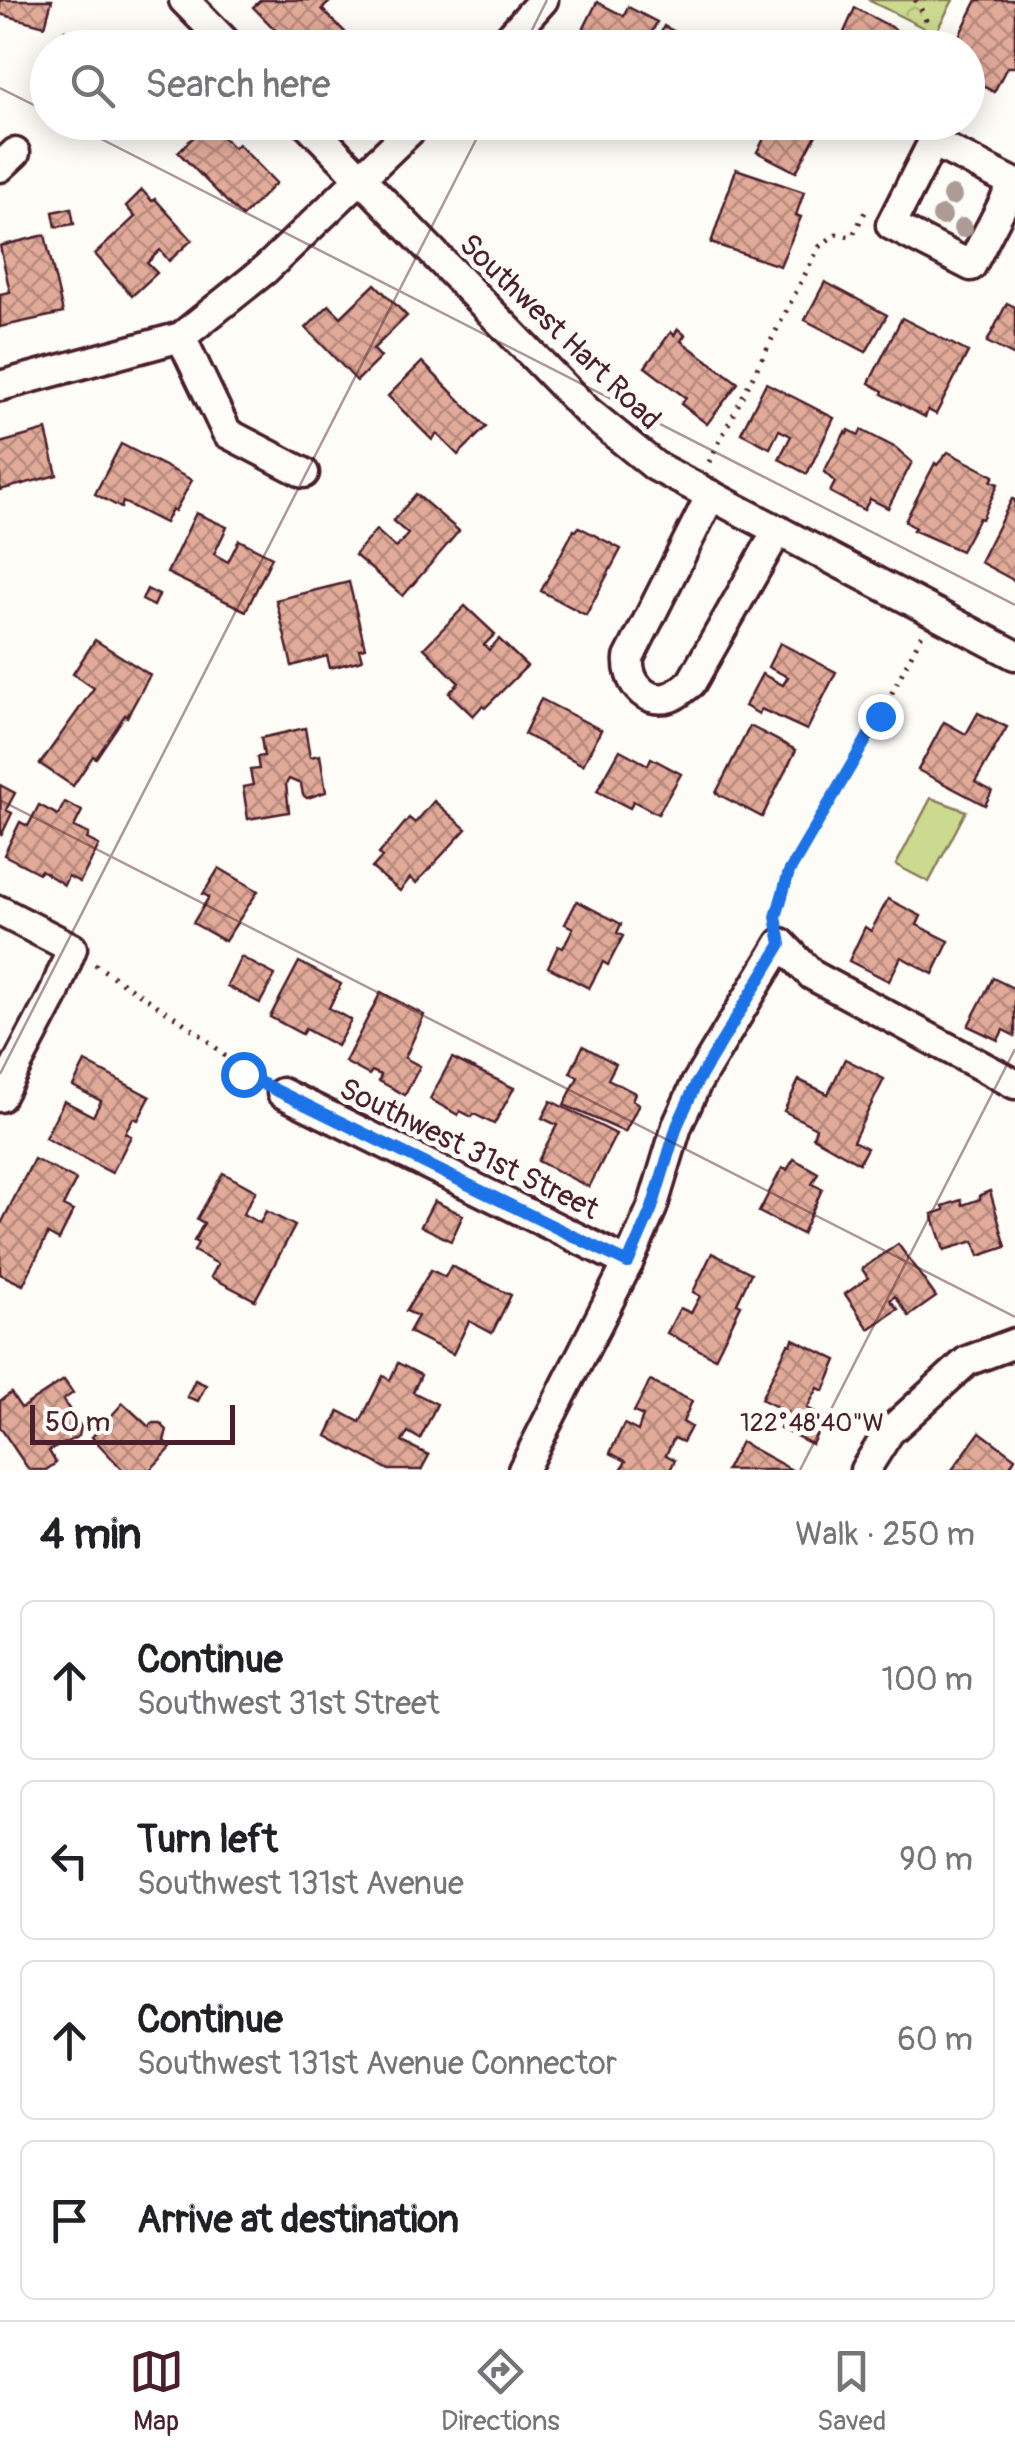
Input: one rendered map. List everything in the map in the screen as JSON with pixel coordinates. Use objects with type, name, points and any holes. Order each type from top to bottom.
[{"type":"street","points":[[184,0],[213,30]]},
{"type":"street","points":[[516,30],[543,0]]},
{"type":"street","name":"Southwest Hart Road","points":[[323,140],[587,410],[655,466],[1015,655]]},
{"type":"street","points":[[0,386],[181,337],[266,270],[400,140]]},
{"type":"street","points":[[933,142],[1014,183],[1004,228],[971,266],[891,225],[933,142]]},
{"type":"street","points":[[181,337],[227,433],[304,473]]},
{"type":"street","points":[[703,491],[629,658],[628,674],[638,690],[657,698],[671,697],[691,683],[778,530]]},
{"type":"street","points":[[0,911],[72,948],[53,996],[0,1097]]},
{"type":"street","points":[[523,1470],[628,1263],[696,1084],[781,944],[812,975],[1015,1084]]},
{"type":"street","name":"Southwest 31st Street","points":[[282,1092],[628,1263]]},
{"type":"street","points":[[865,1470],[888,1432],[967,1361],[1015,1343]]},
{"type":"path","points":[[915,0],[928,22],[928,30]]},
{"type":"path","points":[[703,491],[819,248],[836,234],[852,237]]},
{"type":"path","points":[[781,944],[776,917],[789,872],[880,716],[934,612]]},
{"type":"path","points":[[72,948],[210,1041],[243,1074],[282,1092]]},
{"type":"green space","points":[[868,0],[953,0],[937,30],[924,28]]},
{"type":"green space","points":[[931,798],[966,811],[929,882],[896,865]]},
{"type":"building","points":[[0,0],[52,0],[45,26],[0,14]]},
{"type":"building","points":[[261,0],[332,0],[322,9],[343,30],[275,30],[253,7]]},
{"type":"building","points":[[977,0],[1015,0],[1015,67],[1007,67],[994,92],[985,87],[985,30],[962,30]]},
{"type":"building","points":[[597,2],[624,16],[628,7],[657,22],[653,30],[583,30]]},
{"type":"building","points":[[855,8],[895,29],[895,30],[845,30]]},
{"type":"building","points":[[190,140],[226,140],[234,148],[238,144],[276,183],[242,217],[178,152]]},
{"type":"building","points":[[763,140],[813,140],[796,172],[757,152]]},
{"type":"building","points":[[736,169],[804,192],[796,215],[801,217],[780,266],[711,243]]},
{"type":"building","points":[[142,190],[192,240],[169,261],[160,250],[147,263],[157,273],[132,296],[95,254],[135,217],[126,206]]},
{"type":"building","points":[[71,208],[74,224],[56,227],[53,212]]},
{"type":"building","points":[[45,235],[63,313],[0,327],[0,294],[10,292],[0,246]]},
{"type":"building","points":[[825,282],[887,315],[866,352],[805,320]]},
{"type":"building","points":[[375,284],[407,316],[373,349],[381,357],[357,381],[306,328],[329,305],[341,317]]},
{"type":"building","points":[[1007,303],[1015,307],[1015,356],[987,342]]},
{"type":"building","points":[[902,318],[968,352],[936,414],[928,410],[925,417],[869,383]]},
{"type":"building","points":[[678,329],[685,335],[681,341],[738,383],[707,424],[681,404],[686,398],[645,367],[671,332],[674,335]]},
{"type":"building","points":[[422,362],[486,427],[458,455],[437,434],[432,440],[388,396]]},
{"type":"building","points":[[766,383],[834,418],[807,474],[779,459],[791,436],[779,430],[770,448],[741,433]]},
{"type":"building","points":[[46,430],[57,475],[0,490],[0,443]]},
{"type":"building","points":[[849,430],[859,435],[861,430],[896,448],[912,462],[888,508],[870,499],[864,510],[830,492],[835,482],[824,472]]},
{"type":"building","points":[[121,444],[192,480],[165,523],[123,502],[121,508],[95,494]]},
{"type":"building","points":[[948,452],[994,476],[991,481],[998,484],[961,551],[913,530],[905,521],[935,463]]},
{"type":"building","points":[[416,494],[459,531],[403,596],[355,555],[376,530],[396,548],[408,534],[393,521]]},
{"type":"building","points":[[1012,499],[1015,500],[1015,581],[980,562]]},
{"type":"building","points":[[196,513],[227,527],[214,554],[228,562],[239,540],[272,557],[246,611],[167,573]]},
{"type":"building","points":[[579,527],[621,549],[586,615],[541,591]]},
{"type":"building","points":[[349,582],[365,648],[359,649],[362,660],[330,668],[327,656],[292,666],[276,600]]},
{"type":"building","points":[[147,589],[159,595],[154,606],[142,600]]},
{"type":"building","points":[[465,606],[495,634],[484,645],[489,650],[499,639],[527,666],[473,716],[449,693],[459,683],[424,648]]},
{"type":"building","points":[[95,640],[150,675],[127,717],[73,786],[40,764],[94,688],[73,674]]},
{"type":"building","points":[[780,643],[836,672],[807,730],[745,706],[762,674],[783,685],[788,677],[768,667]]},
{"type":"building","points":[[541,699],[601,730],[583,765],[524,734]]},
{"type":"building","points":[[978,713],[1007,727],[975,782],[992,791],[985,805],[918,770],[944,722],[966,734]]},
{"type":"building","points":[[750,726],[796,750],[762,817],[716,793]]},
{"type":"building","points":[[305,728],[310,757],[320,755],[326,792],[307,798],[301,784],[289,779],[289,812],[248,819],[243,787],[253,785],[250,770],[259,769],[257,757],[264,756],[261,738]]},
{"type":"building","points":[[620,750],[648,765],[651,758],[681,774],[658,814],[633,801],[630,808],[597,791]]},
{"type":"building","points":[[0,785],[15,793],[6,810],[12,813],[1,836]]},
{"type":"building","points":[[434,801],[466,829],[416,883],[410,878],[400,891],[372,868],[409,818],[415,823]]},
{"type":"building","points":[[65,802],[82,811],[74,827],[89,834],[87,839],[99,845],[80,882],[68,876],[64,885],[41,870],[39,873],[4,855],[20,822],[28,826],[39,805],[58,815]]},
{"type":"building","points":[[219,868],[258,891],[225,941],[193,923],[209,897],[203,894]]},
{"type":"building","points":[[888,899],[921,916],[917,925],[949,941],[933,974],[901,957],[889,981],[849,961],[865,927],[871,931]]},
{"type":"building","points":[[577,901],[621,924],[617,933],[623,936],[608,965],[603,962],[589,988],[548,967],[573,928],[565,924]]},
{"type":"building","points":[[241,957],[275,975],[260,1003],[227,986]]},
{"type":"building","points":[[299,962],[341,984],[329,1008],[351,1020],[337,1046],[270,1017]]},
{"type":"building","points":[[993,978],[1015,989],[1015,1036],[1003,1030],[998,1040],[968,1026]]},
{"type":"building","points":[[381,992],[424,1015],[405,1058],[420,1066],[405,1095],[379,1081],[381,1075],[372,1071],[369,1075],[345,1062]]},
{"type":"building","points":[[583,1046],[616,1064],[608,1079],[635,1093],[632,1100],[639,1104],[625,1132],[564,1105],[578,1077],[570,1073]]},
{"type":"building","points":[[452,1058],[514,1088],[494,1124],[474,1114],[472,1117],[460,1111],[458,1115],[430,1099]]},
{"type":"building","points":[[845,1059],[884,1079],[853,1141],[867,1148],[859,1163],[813,1137],[816,1128],[784,1111],[799,1080],[828,1094]]},
{"type":"building","points":[[85,1062],[150,1097],[138,1120],[133,1118],[125,1133],[131,1136],[112,1173],[45,1138],[64,1101],[93,1116],[101,1101],[73,1086]]},
{"type":"building","points":[[551,1101],[616,1134],[589,1187],[538,1161],[557,1125],[542,1118]]},
{"type":"building","points":[[34,1159],[76,1180],[63,1206],[73,1211],[59,1240],[48,1234],[23,1285],[0,1274],[0,1226]]},
{"type":"building","points":[[794,1159],[818,1173],[812,1184],[822,1189],[802,1234],[759,1212],[782,1168],[787,1170]]},
{"type":"building","points":[[223,1173],[256,1191],[243,1214],[260,1223],[266,1211],[295,1226],[255,1300],[211,1277],[218,1264],[194,1251],[198,1243],[194,1241],[204,1223],[197,1219]]},
{"type":"building","points":[[990,1191],[1006,1247],[979,1256],[974,1241],[944,1250],[932,1214],[961,1200],[963,1205],[980,1199],[980,1195]]},
{"type":"building","points":[[434,1201],[463,1215],[451,1241],[421,1226]]},
{"type":"building","points":[[898,1244],[936,1297],[909,1316],[895,1296],[890,1300],[898,1309],[869,1329],[845,1294],[868,1278],[862,1269]]},
{"type":"building","points":[[712,1253],[751,1273],[737,1303],[741,1305],[715,1358],[667,1333],[680,1308],[691,1313],[700,1296],[693,1292]]},
{"type":"building","points":[[451,1266],[511,1295],[492,1333],[469,1321],[453,1354],[409,1332],[418,1316],[406,1311],[431,1270],[445,1277]]},
{"type":"building","points":[[793,1339],[837,1360],[824,1391],[818,1388],[807,1408],[825,1417],[812,1444],[780,1428],[787,1412],[761,1399]]},
{"type":"building","points":[[398,1363],[421,1375],[413,1392],[437,1404],[420,1439],[408,1432],[402,1442],[429,1455],[421,1470],[389,1470],[327,1436],[339,1411],[360,1422],[383,1376],[390,1380]]},
{"type":"building","points":[[64,1380],[73,1393],[63,1400],[81,1427],[79,1436],[49,1451],[56,1463],[46,1470],[29,1470],[0,1427],[0,1401],[11,1393],[21,1408]]},
{"type":"building","points":[[195,1380],[206,1385],[198,1401],[187,1397]]},
{"type":"building","points":[[650,1381],[692,1401],[683,1422],[691,1427],[683,1442],[674,1438],[666,1455],[675,1460],[670,1470],[621,1470],[626,1461],[610,1453],[624,1424],[638,1431],[643,1416],[634,1412]]},
{"type":"building","points":[[123,1403],[149,1427],[160,1423],[167,1430],[164,1441],[171,1448],[150,1470],[123,1470],[92,1437]]},
{"type":"building","points":[[980,1432],[1015,1458],[1008,1470],[952,1470]]},
{"type":"building","points":[[741,1442],[792,1470],[726,1470]]},
{"type":"route","points":[[243,1074],[628,1263],[696,1084],[781,944],[776,917],[789,872],[880,716]]}]
